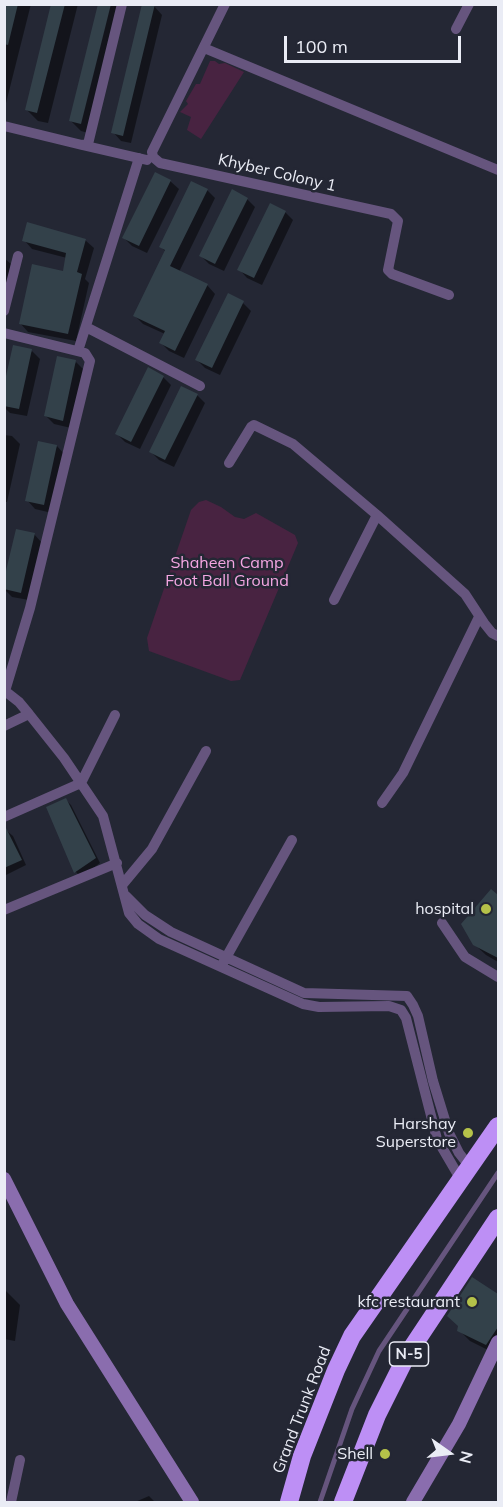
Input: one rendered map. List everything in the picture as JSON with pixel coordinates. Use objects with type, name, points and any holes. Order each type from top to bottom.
[{"type":"highway","name":"Grand Trunk Road","points":[[289,1503],[302,1456],[352,1336],[498,1126]]},
{"type":"highway","name":"N-5","points":[[343,1503],[377,1415],[407,1355],[498,1218]]},
{"type":"street","points":[[82,146],[88,144],[90,139],[122,4]]},
{"type":"street","points":[[160,163],[153,157],[152,152],[225,4]]},
{"type":"street","points":[[456,29],[470,4]]},
{"type":"street","points":[[204,48],[498,170]]},
{"type":"street","points":[[4,126],[160,163]]},
{"type":"street","points":[[78,351],[140,158]]},
{"type":"street","name":"Khyber Colony 1","points":[[160,163],[391,214],[398,221],[388,270],[392,274],[449,295]]},
{"type":"street","points":[[4,311],[18,256]]},
{"type":"street","points":[[86,327],[200,386]]},
{"type":"street","points":[[4,333],[85,353],[90,361],[30,608],[4,691],[20,702],[30,714],[103,816],[129,913],[148,932],[304,993],[407,996],[418,1016],[433,1081],[449,1133],[466,1174]]},
{"type":"street","points":[[230,463],[251,427],[258,426],[293,444],[465,594],[479,617],[492,633],[498,636]]},
{"type":"street","points":[[334,600],[377,515]]},
{"type":"street","points":[[382,803],[403,773],[479,617]]},
{"type":"street","points":[[4,726],[30,714]]},
{"type":"street","points":[[4,817],[81,783],[115,715]]},
{"type":"street","points":[[123,889],[152,849],[206,751]]},
{"type":"street","points":[[224,962],[292,840]]},
{"type":"street","points":[[4,910],[117,863]]},
{"type":"street","points":[[442,923],[465,957],[498,977]]},
{"type":"street","points":[[224,962],[303,1004],[389,1006],[401,1010],[406,1018],[437,1139],[466,1174]]},
{"type":"street","points":[[4,1179],[67,1304],[192,1503]]},
{"type":"street","points":[[413,1503],[459,1424],[498,1342]]},
{"type":"street","points":[[10,1503],[20,1460]]},
{"type":"lane","points":[[320,1503],[352,1409],[379,1351],[498,1173]]},
{"type":"green space","points":[[210,61],[225,63],[244,72],[201,139],[187,130],[191,117],[180,112],[188,104],[186,101],[196,84],[200,84]]},
{"type":"green space","name":"Shaheen Camp Foot Ball Ground","points":[[206,500],[235,517],[244,519],[256,513],[295,535],[298,543],[240,680],[231,681],[149,651],[147,638],[191,510],[199,502]]},
{"type":"building","points":[[4,4],[18,4],[8,45],[4,44]]},
{"type":"building","points":[[51,4],[65,4],[37,113],[25,110]]},
{"type":"building","points":[[98,4],[111,4],[81,124],[69,121]]},
{"type":"building","points":[[142,4],[155,4],[123,136],[111,133]]},
{"type":"building","points":[[155,172],[171,180],[139,246],[122,238]]},
{"type":"building","points":[[191,181],[208,189],[170,266],[208,284],[175,351],[159,343],[165,331],[133,316],[165,250],[159,247]]},
{"type":"building","points":[[232,189],[248,198],[215,264],[199,256]]},
{"type":"building","points":[[270,203],[286,211],[254,278],[237,270]]},
{"type":"building","points":[[27,222],[86,239],[77,272],[82,274],[68,334],[19,324],[32,264],[63,271],[66,253],[22,241]]},
{"type":"building","points":[[228,293],[244,301],[212,368],[195,360]]},
{"type":"building","points":[[13,345],[32,349],[19,409],[4,406],[4,385]]},
{"type":"building","points":[[57,356],[76,360],[63,421],[44,416]]},
{"type":"building","points":[[148,367],[164,376],[131,442],[115,434]]},
{"type":"building","points":[[181,386],[198,394],[165,460],[149,452]]},
{"type":"building","points":[[38,441],[57,445],[44,505],[25,501]]},
{"type":"building","points":[[16,529],[35,533],[21,593],[4,589],[4,579]]},
{"type":"building","points":[[66,798],[96,858],[74,873],[46,807]]},
{"type":"building","points":[[4,824],[22,860],[4,868]]},
{"type":"building","name":"hospital","points":[[491,889],[498,895],[498,958],[473,945],[461,924]]},
{"type":"building","name":"kfc restaurant","points":[[472,1277],[498,1294],[498,1327],[486,1345],[457,1331],[458,1326],[447,1316]]},
{"type":"place","name":"hospital","points":[[486,909]]},
{"type":"place","name":"Harshay Superstore","points":[[468,1133]]},
{"type":"place","name":"kfc restaurant","points":[[472,1302]]},
{"type":"place","name":"Shell","points":[[385,1454]]}]
